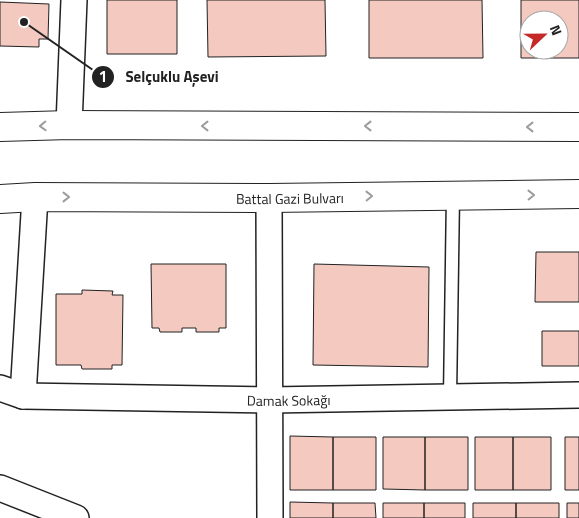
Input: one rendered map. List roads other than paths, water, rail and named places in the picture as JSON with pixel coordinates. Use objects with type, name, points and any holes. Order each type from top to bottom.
[{"type":"main road","points":[[0,127],[70,125],[579,127]]},
{"type":"main road","name":"Battal Gazi Bulvarı","points":[[0,198],[269,198],[579,194]]},
{"type":"street","points":[[70,125],[74,0]]},
{"type":"street","points":[[24,396],[35,197]]},
{"type":"street","points":[[269,198],[270,518]]},
{"type":"street","name":"Damak Sokağı","points":[[0,388],[24,396],[270,400],[579,395]]},
{"type":"street","points":[[0,488],[76,518]]},
{"type":"lane","points":[[450,397],[453,196]]},
{"type":"place","name":"Selçuklu Aşevi","points":[[24,22]]}]
